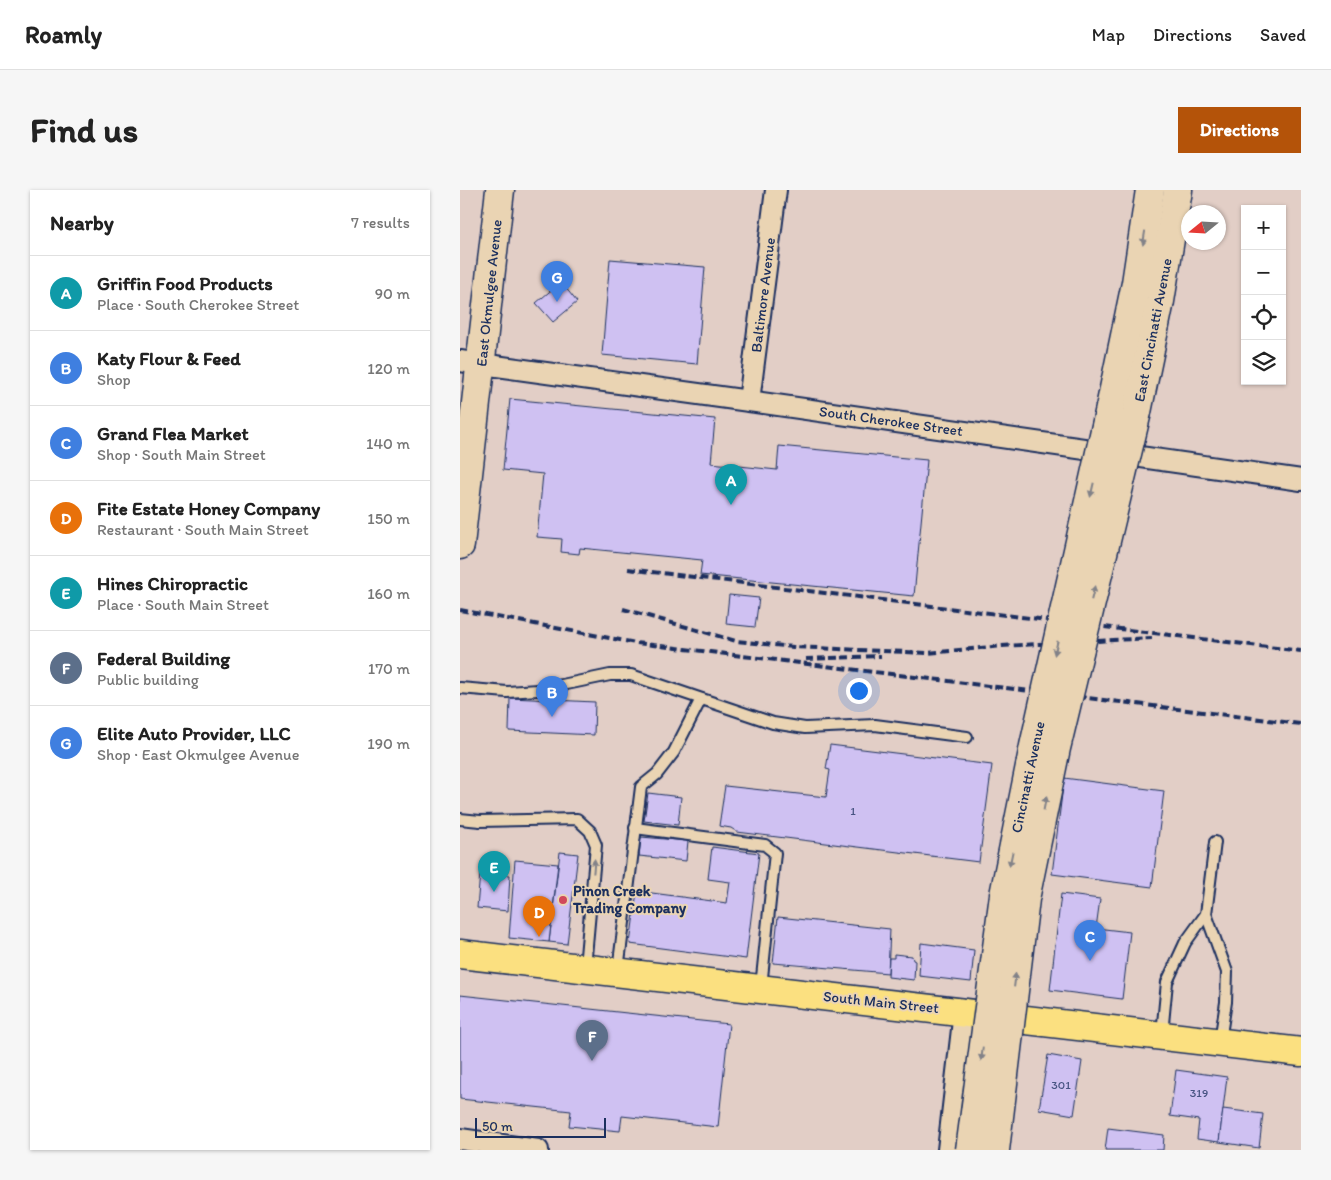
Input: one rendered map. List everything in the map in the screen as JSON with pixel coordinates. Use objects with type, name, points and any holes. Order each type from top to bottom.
[{"type":"main road","name":"South Main Street","points":[[460,954],[585,967],[1301,1052]]},
{"type":"street","name":"East Okmulgee Avenue","points":[[460,545],[470,363],[500,190]]},
{"type":"street","name":"Baltimore Avenue","points":[[750,401],[776,190]]},
{"type":"street","name":"East Cincinatti Avenue","points":[[1124,410],[1136,283],[1150,190]]},
{"type":"street","name":"East Cincinatti Avenue","points":[[1124,410],[1160,301],[1178,190]]},
{"type":"street","name":"South Cherokee Street","points":[[470,363],[1301,480]]},
{"type":"street","name":"Cincinatti Avenue","points":[[970,1150],[1004,895],[1034,746],[1124,410]]},
{"type":"street","name":"Cincinatti Avenue","points":[[995,1150],[1025,899],[1124,410]]},
{"type":"street","points":[[948,1150],[964,1012]]},
{"type":"street","points":[[460,1139],[538,1150]]},
{"type":"lane","points":[[460,688],[507,692],[538,690],[610,675],[631,675],[773,723],[804,728],[875,725],[968,736]]},
{"type":"lane","points":[[618,971],[641,787],[657,774],[674,752],[701,699]]},
{"type":"lane","points":[[460,819],[480,821],[577,819],[590,831],[596,845],[585,967]]},
{"type":"lane","points":[[635,828],[765,845],[775,853],[761,988]]},
{"type":"lane","points":[[1215,842],[1206,914],[1227,972],[1226,1002],[1220,1042]]},
{"type":"lane","points":[[1162,1035],[1167,982],[1185,943],[1206,914]]},
{"type":"building","points":[[610,259],[705,267],[697,364],[602,355]]},
{"type":"building","points":[[561,282],[577,302],[553,322],[536,303]]},
{"type":"building","points":[[510,399],[715,419],[711,463],[777,470],[779,446],[927,460],[914,596],[700,575],[702,560],[580,548],[579,554],[561,552],[562,539],[537,537],[543,474],[503,470]]},
{"type":"building","points":[[729,595],[759,598],[755,627],[726,624]]},
{"type":"building","points":[[510,698],[595,702],[594,735],[509,731]]},
{"type":"building","points":[[830,745],[992,765],[979,862],[737,832],[731,828],[719,826],[725,786],[826,797],[830,770],[826,769]]},
{"type":"building","points":[[1064,778],[1164,791],[1152,887],[1052,874]]},
{"type":"building","points":[[648,793],[681,797],[678,825],[644,821]]},
{"type":"building","points":[[641,837],[688,841],[686,861],[639,856]]},
{"type":"building","points":[[712,847],[759,853],[746,959],[630,944],[637,891],[727,903],[730,882],[708,879]]},
{"type":"building","name":"Pinon Creek Trading Company","points":[[560,852],[578,854],[567,944],[549,942]]},
{"type":"building","points":[[515,860],[558,864],[549,942],[509,938]]},
{"type":"building","points":[[480,873],[510,875],[508,911],[477,908]]},
{"type":"building","points":[[1061,894],[1100,899],[1096,928],[1130,932],[1122,999],[1050,990]]},
{"type":"building","points":[[778,917],[890,929],[888,973],[773,963]]},
{"type":"building","points":[[921,943],[974,950],[971,982],[919,976]]},
{"type":"building","points":[[894,954],[912,956],[915,961],[914,980],[888,977],[889,958],[894,958]]},
{"type":"building","points":[[460,995],[729,1024],[718,1127],[622,1116],[620,1131],[569,1126],[571,1111],[460,1099]]},
{"type":"building","points":[[1048,1055],[1082,1061],[1074,1115],[1039,1109]]},
{"type":"building","points":[[1176,1070],[1227,1077],[1219,1142],[1197,1139],[1199,1120],[1170,1116]]},
{"type":"building","points":[[1223,1109],[1263,1114],[1259,1148],[1219,1142]]},
{"type":"building","points":[[1108,1128],[1164,1135],[1163,1150],[1105,1150]]},
{"type":"railway","points":[[628,569],[1301,651]]},
{"type":"railway","points":[[623,609],[736,641],[793,647],[928,653],[1002,646],[1152,638]]},
{"type":"railway","points":[[460,610],[636,643],[1301,724]]},
{"type":"railway","points":[[806,659],[881,656]]},
{"type":"place","name":"Elite Auto Provider, LLC","points":[[557,302]]},
{"type":"place","name":"Griffin Food Products","points":[[731,505]]},
{"type":"place","name":"Katy Flour & Feed","points":[[552,717]]},
{"type":"place","name":"Hines Chiropractic","points":[[494,892]]},
{"type":"place","name":"Pinon Creek Trading Company","points":[[563,900]]},
{"type":"place","name":"Fite Estate Honey Company","points":[[539,937]]},
{"type":"place","name":"Grand Flea Market","points":[[1090,961]]},
{"type":"place","name":"Federal Building","points":[[592,1061]]}]
